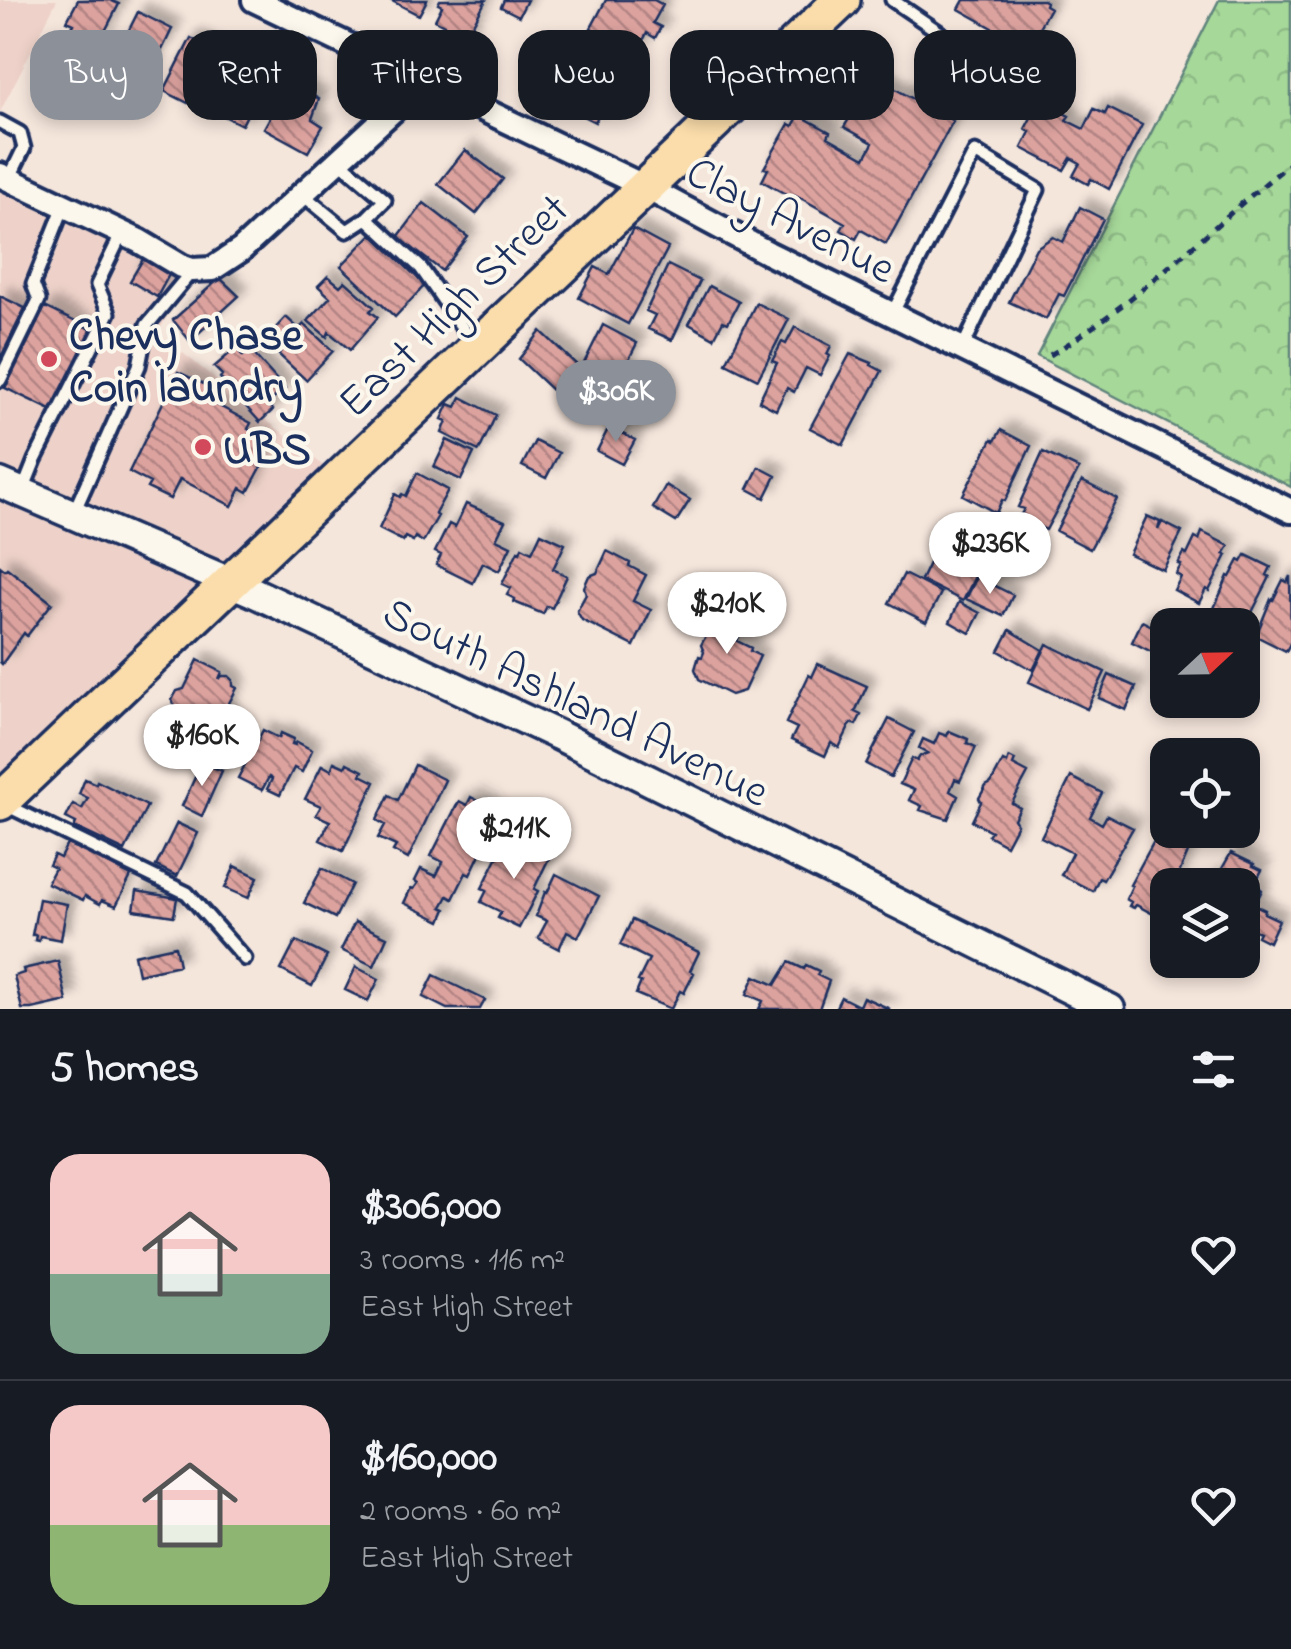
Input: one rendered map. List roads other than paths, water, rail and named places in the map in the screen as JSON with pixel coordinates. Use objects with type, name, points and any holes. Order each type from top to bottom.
[{"type":"main road","name":"East High Street","points":[[0,802],[842,0]]},
{"type":"street","name":"Clay Avenue","points":[[254,0],[337,40]]},
{"type":"street","name":"Clay Avenue","points":[[498,117],[1291,511]]},
{"type":"street","points":[[5,177],[192,270],[212,269],[241,250],[382,120]]},
{"type":"street","name":"South Ashland Avenue","points":[[11,489],[232,583],[558,735],[1110,1009]]},
{"type":"lane","points":[[892,0],[936,30]]},
{"type":"lane","points":[[0,122],[20,132],[24,148],[5,177]]},
{"type":"lane","points":[[892,314],[975,152],[1038,190],[962,349]]},
{"type":"lane","points":[[302,194],[348,230],[367,218],[385,200],[338,160]]},
{"type":"lane","points":[[0,380],[39,300],[33,284],[64,206]]},
{"type":"lane","points":[[367,218],[421,268],[476,347]]},
{"type":"lane","points":[[11,489],[43,444],[109,313],[97,285],[122,233]]},
{"type":"lane","points":[[73,516],[138,366],[147,324],[192,270]]},
{"type":"lane","points":[[0,802],[186,893],[246,958]]},
{"type":"place","name":"Chevy Chase Coin laundry","points":[[49,359]]},
{"type":"place","name":"UBS","points":[[203,447]]}]
